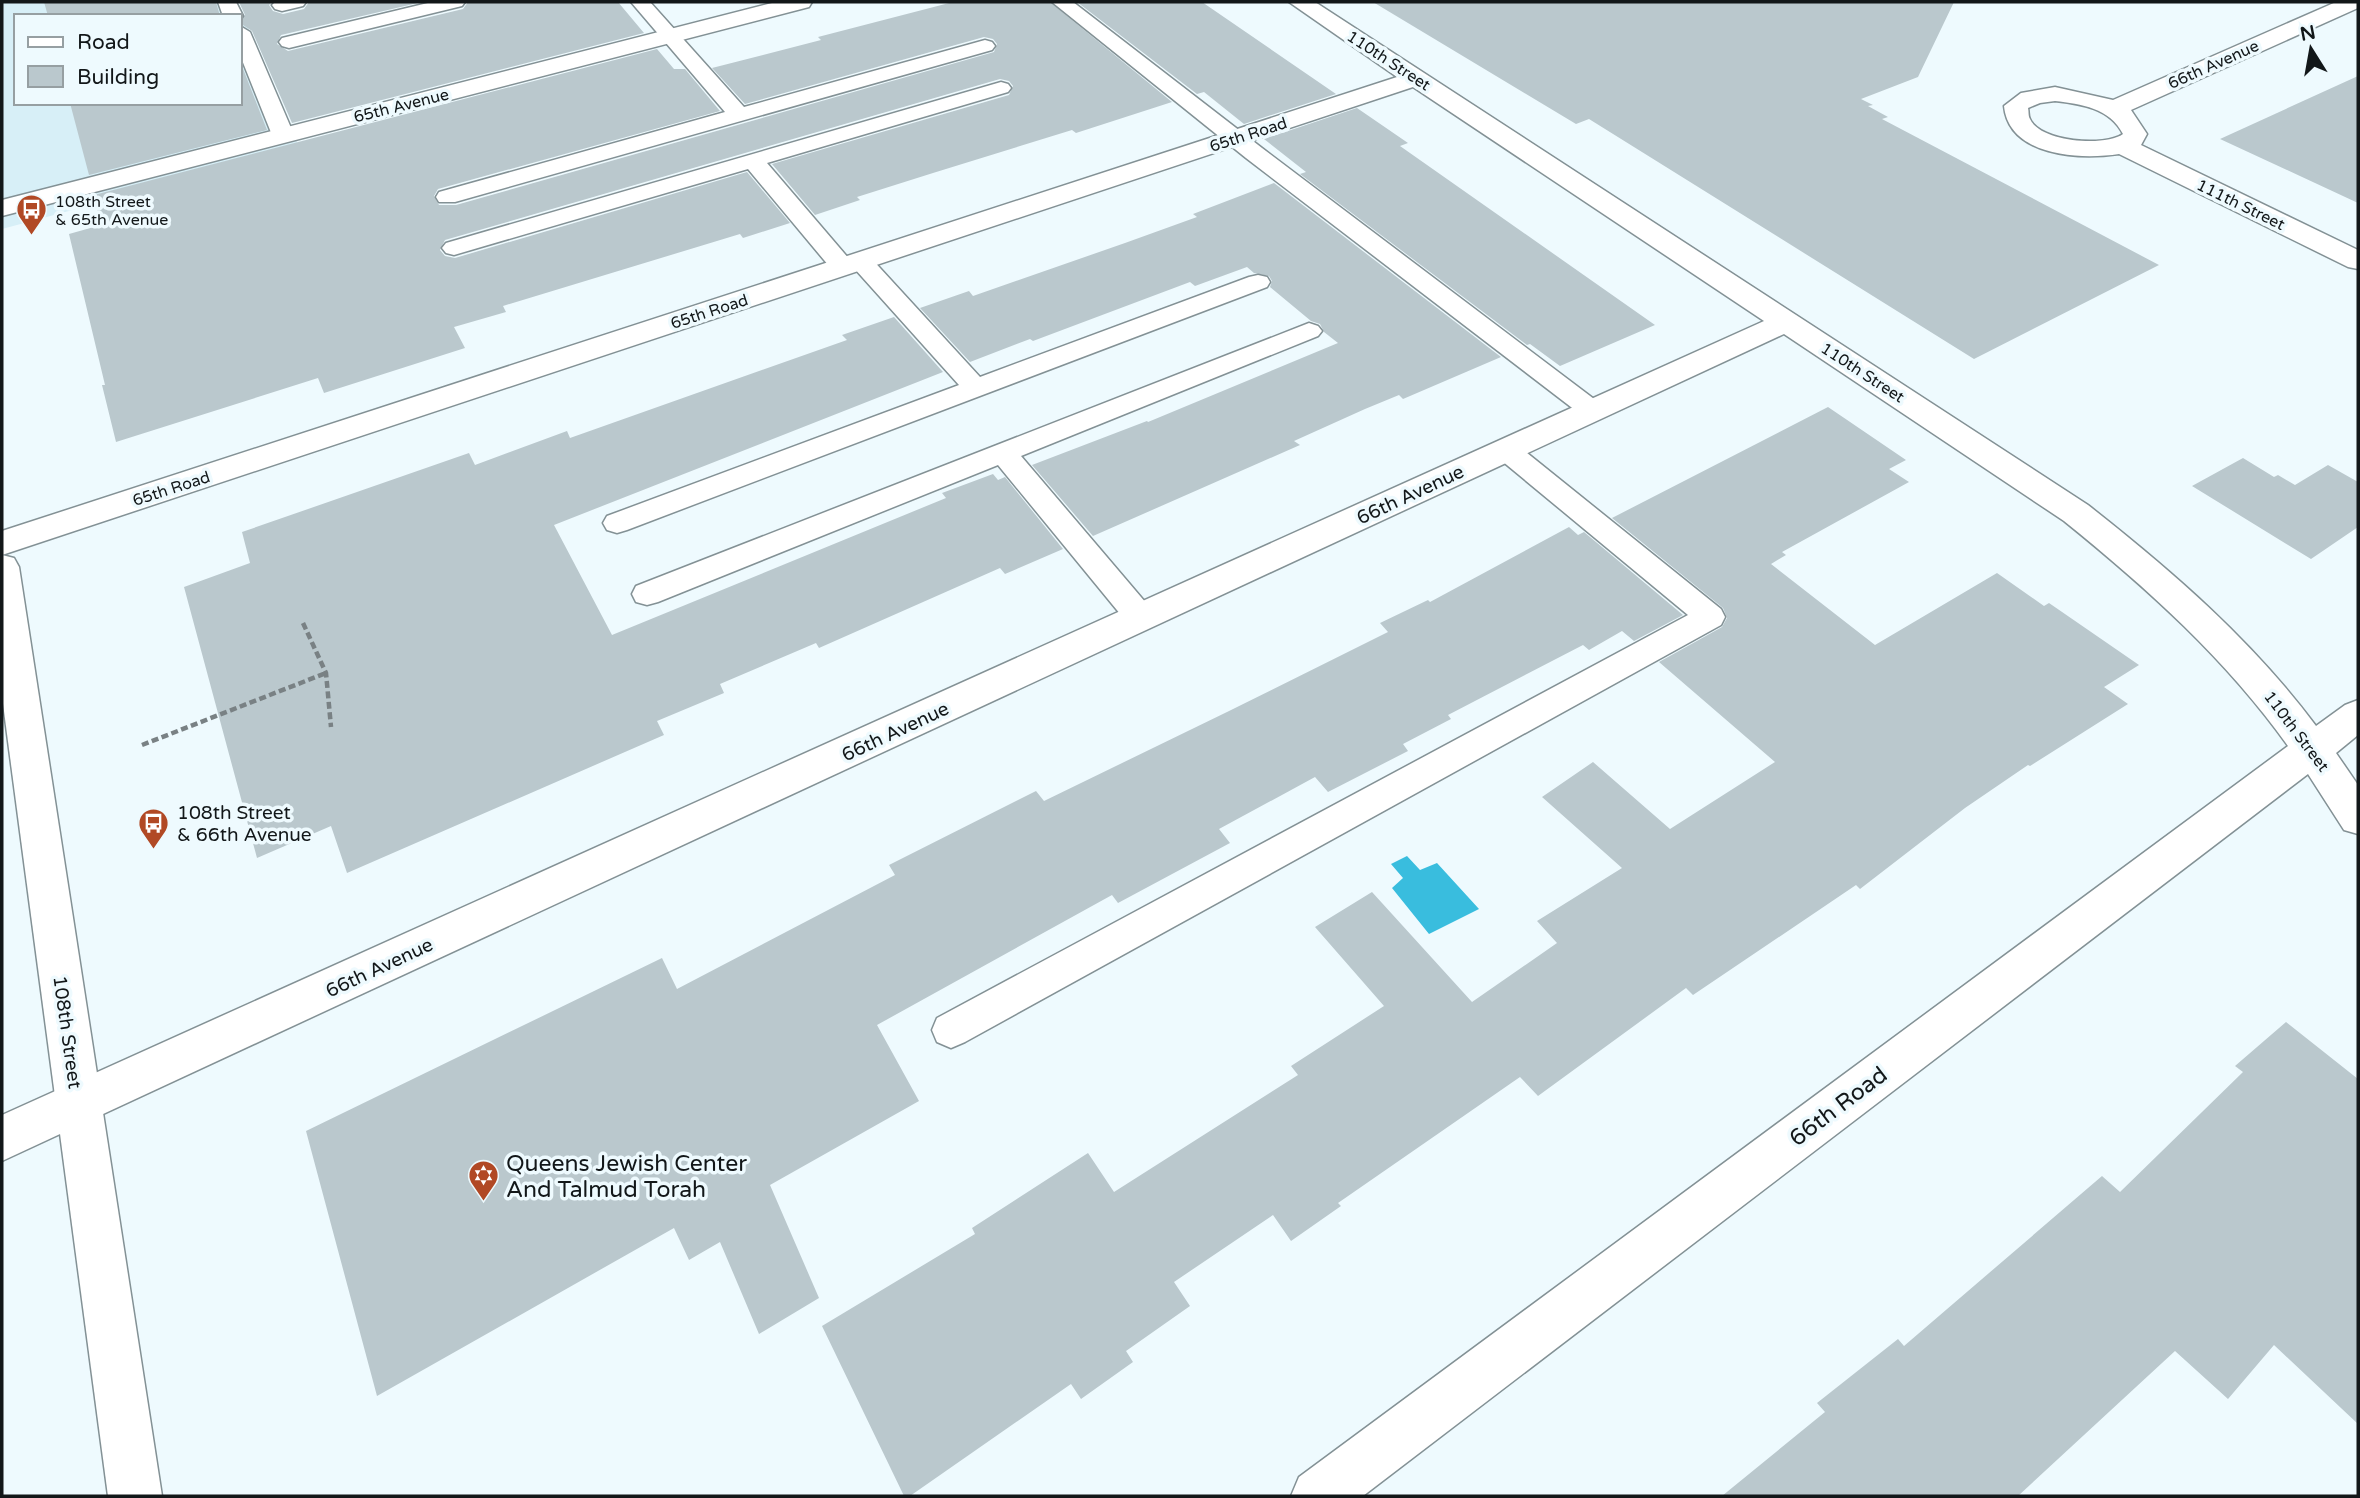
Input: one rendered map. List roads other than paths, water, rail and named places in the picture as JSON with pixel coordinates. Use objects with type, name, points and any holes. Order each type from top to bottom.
[{"type":"street","name":"65th Avenue","points":[[2,208],[801,2]]},
{"type":"street","name":"110th Street","points":[[1300,2],[2076,513],[2138,562],[2253,674],[2314,749],[2358,818]]},
{"type":"street","name":"66th Avenue","points":[[2112,108],[2354,2]]},
{"type":"street","name":"65th Road","points":[[2,543],[1417,78]]},
{"type":"street","points":[[2037,95],[2075,96],[2112,108],[2124,117],[2135,134],[2131,141],[2123,146],[2108,150],[2068,147],[2031,133],[2019,124],[2014,115],[2016,106],[2024,99],[2037,95]]},
{"type":"street","name":"111th Street","points":[[2123,146],[2358,261]]},
{"type":"street","name":"66th Avenue","points":[[2,1138],[1787,322]]},
{"type":"street","name":"108th Street","points":[[2,567],[135,1496]]},
{"type":"street","name":"66th Road","points":[[1318,1496],[2358,715]]},
{"type":"lane","points":[[289,42],[456,2]]},
{"type":"lane","points":[[640,2],[739,115]]},
{"type":"lane","points":[[1061,2],[1234,138],[1593,411]]},
{"type":"lane","points":[[242,37],[283,135]]},
{"type":"lane","points":[[447,197],[985,46]]},
{"type":"lane","points":[[454,248],[1001,88]]},
{"type":"lane","points":[[753,161],[976,388]]},
{"type":"lane","points":[[617,523],[1258,282]]},
{"type":"lane","points":[[647,594],[1309,331]]},
{"type":"lane","points":[[951,1030],[1710,617],[1506,450]]},
{"type":"lane","points":[[1003,453],[1141,618]]},
{"type":"water","points":[[1407,856],[1420,870],[1437,863],[1479,909],[1429,934],[1392,888],[1403,878],[1391,864]]},
{"type":"place","name":"108th Street & 65th Avenue","points":[[32,237]]},
{"type":"place","name":"108th Street & 66th Avenue","points":[[154,850]]},
{"type":"place","name":"Queens Jewish Center And Talmud Torah","points":[[483,1203]]}]
